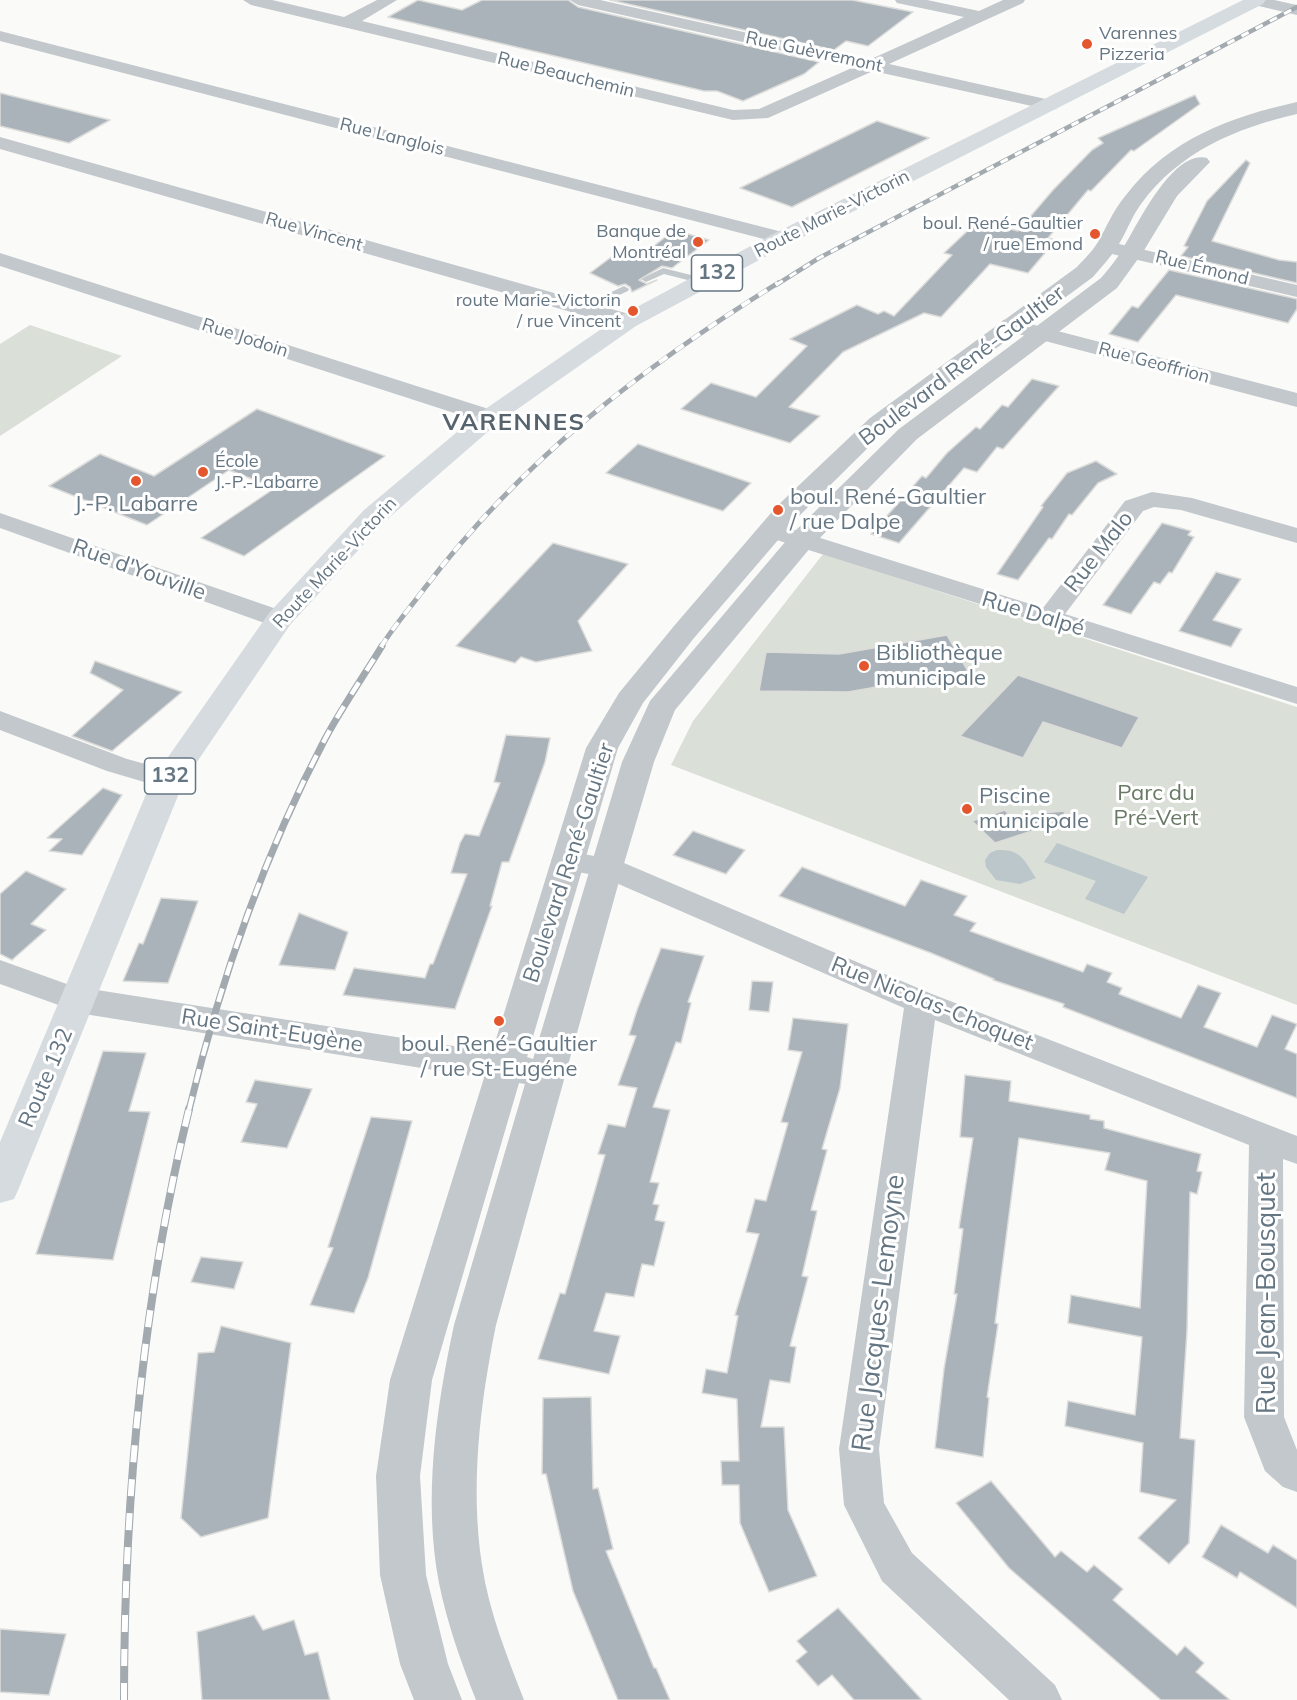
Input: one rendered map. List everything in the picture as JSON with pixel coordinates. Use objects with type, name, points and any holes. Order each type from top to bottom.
[{"type":"main road","name":"Route Marie-Victorin","points":[[78,1000],[168,780],[279,620],[374,516],[490,417],[628,321],[783,238],[1255,0]]},
{"type":"main road","name":"Route 132","points":[[0,1188],[78,1000]]},
{"type":"street","name":"Rue Beauchemin","points":[[251,0],[733,116],[762,114],[1017,0]]},
{"type":"street","points":[[348,22],[389,0]]},
{"type":"street","name":"Rue Guèvremont","points":[[578,0],[1050,105]]},
{"type":"street","points":[[903,0],[981,16]]},
{"type":"street","points":[[1255,0],[1297,10]]},
{"type":"street","name":"Rue Langlois","points":[[0,36],[783,238]]},
{"type":"street","name":"Boulevard René-Gaultier","points":[[438,1700],[424,1664],[403,1575],[398,1476],[411,1380],[602,748],[630,700],[770,530],[879,423],[1026,329],[1109,283],[1132,201],[1150,178],[1172,158],[1202,139],[1244,122],[1297,108]]},
{"type":"street","name":"Boulevard René-Gaultier","points":[[1119,249],[1158,206],[1176,182],[1194,166],[1256,133],[1297,121]]},
{"type":"street","name":"Rue Vincent","points":[[0,142],[628,321]]},
{"type":"street","name":"Rue Émond","points":[[1119,249],[1297,291]]},
{"type":"street","name":"Rue Jodoin","points":[[0,259],[490,417]]},
{"type":"street","name":"Boulevard René-Gaultier","points":[[500,1700],[480,1650],[459,1565],[454,1472],[462,1383],[476,1325],[638,762],[662,708],[719,636],[801,541],[908,434],[1026,329]]},
{"type":"street","name":"Rue Geoffrion","points":[[1026,329],[1297,400]]},
{"type":"street","name":"Rue Malo","points":[[1048,619],[1134,506],[1152,498],[1182,503],[1297,536]]},
{"type":"street","name":"Rue d'Youville","points":[[0,520],[279,620]]},
{"type":"street","name":"Rue Dalpé","points":[[770,530],[1297,696]]},
{"type":"street","points":[[630,700],[662,708]]},
{"type":"street","points":[[0,720],[117,765],[168,780]]},
{"type":"street","name":"Rue Nicolas-Choquet","points":[[566,861],[606,867],[921,1002],[1282,1144]]},
{"type":"street","name":"Rue Saint-Eugène","points":[[0,971],[78,1000],[548,1074]]},
{"type":"street","name":"Rue Jacques-Lemoyne","points":[[921,1002],[858,1449],[864,1505],[897,1566],[1040,1700]]},
{"type":"street","name":"Rue Jean-Bousquet","points":[[1282,1144],[1264,1417],[1279,1460],[1297,1474]]},
{"type":"street","points":[[411,1380],[462,1383]]},
{"type":"lane","points":[[646,279],[663,272],[703,281]]},
{"type":"lane","points":[[583,308],[624,289]]},
{"type":"green space","points":[[30,325],[122,356],[0,436],[0,344]]},
{"type":"green space","name":"Parc du Pré-Vert","points":[[823,554],[1297,707],[1297,1005],[671,765],[693,721]]},
{"type":"shaded area","points":[[1057,843],[1148,877],[1124,914],[1085,899],[1096,881],[1044,862]]},
{"type":"shaded area","points":[[997,850],[1012,851],[1017,854],[1025,861],[1036,878],[1020,884],[996,880],[986,867],[985,860],[990,853]]},
{"type":"building","points":[[418,0],[462,10],[482,0],[568,0],[578,7],[819,62],[804,74],[743,101],[717,91],[704,91],[388,17]]},
{"type":"building","points":[[610,0],[852,0],[913,12],[868,46],[846,41],[834,50]]},
{"type":"building","points":[[0,93],[110,120],[69,143],[0,126]]},
{"type":"building","points":[[1195,95],[1200,104],[1134,151],[1131,150],[1091,191],[1088,190],[1048,238],[1056,240],[1028,273],[990,264],[941,317],[924,313],[843,352],[789,407],[820,416],[790,443],[681,409],[711,383],[756,397],[807,346],[790,339],[857,305],[878,314],[884,311],[894,316],[952,255],[944,253],[978,221],[1018,231],[1053,190],[1092,150],[1103,143],[1098,138]]},
{"type":"building","points":[[877,121],[929,138],[792,207],[740,188]]},
{"type":"building","points":[[1246,160],[1250,163],[1212,241],[1279,260],[1297,262],[1297,283],[1181,256],[1188,247],[1184,246],[1207,201]]},
{"type":"building","points":[[674,230],[709,240],[672,268],[662,266],[639,280],[647,284],[657,280],[632,292],[625,284],[618,286],[590,273],[618,252],[639,258]]},
{"type":"building","points":[[1169,270],[1297,299],[1297,309],[1288,323],[1176,295],[1138,342],[1109,334],[1132,306],[1138,308]]},
{"type":"building","points":[[1032,379],[1059,386],[1003,449],[997,447],[977,472],[964,468],[899,543],[871,534],[922,476],[926,478],[947,453],[976,427],[980,429],[1002,405],[1008,407]]},
{"type":"building","name":"J.-P. Labarre","points":[[257,409],[385,456],[244,556],[201,538],[275,488],[229,470],[147,525],[49,486],[100,454],[154,476]]},
{"type":"building","points":[[638,444],[751,483],[723,511],[606,473]]},
{"type":"building","points":[[1096,461],[1117,474],[1098,483],[1072,515],[1069,514],[1052,539],[1049,538],[1018,580],[997,574],[1043,507],[1041,506],[1067,473]]},
{"type":"building","points":[[1162,523],[1191,531],[1188,535],[1194,537],[1172,573],[1169,572],[1160,584],[1154,582],[1131,614],[1103,605]]},
{"type":"building","points":[[553,543],[628,564],[578,621],[592,651],[536,662],[521,657],[515,663],[456,646]]},
{"type":"building","points":[[1216,572],[1241,579],[1213,620],[1242,629],[1231,647],[1179,631]]},
{"type":"building","points":[[947,635],[968,671],[848,692],[759,691],[766,652],[839,654]]},
{"type":"building","points":[[95,661],[182,692],[112,751],[72,736],[123,690],[90,673]]},
{"type":"building","points":[[1018,675],[1139,717],[1122,748],[1043,722],[1023,758],[960,736]]},
{"type":"building","points":[[506,735],[550,738],[545,762],[509,862],[502,862],[490,906],[492,906],[455,1009],[343,995],[354,968],[425,978],[430,964],[433,964],[467,874],[451,873],[460,843],[465,834],[479,836],[500,783],[494,782]]},
{"type":"building","points":[[103,788],[122,795],[82,855],[49,851],[62,839],[47,838]]},
{"type":"building","points":[[1005,810],[1010,816],[1064,811],[1066,820],[995,843],[972,821]]},
{"type":"building","points":[[693,831],[745,850],[726,874],[673,855]]},
{"type":"building","points":[[802,867],[905,906],[921,880],[967,896],[954,915],[976,923],[970,931],[1083,972],[1087,964],[1112,973],[1107,982],[1122,988],[1119,994],[1181,1018],[1198,985],[1221,993],[1204,1027],[1257,1047],[1272,1015],[1297,1024],[1285,1049],[1297,1054],[1297,1098],[1063,1007],[1064,1004],[993,980],[931,953],[779,896]]},
{"type":"building","points":[[26,871],[66,889],[31,924],[46,930],[12,960],[0,954],[0,894]]},
{"type":"building","points":[[161,898],[198,901],[168,983],[123,981],[139,943],[143,944]]},
{"type":"building","points":[[299,913],[348,932],[335,970],[279,965]]},
{"type":"building","points":[[661,948],[704,956],[688,1002],[691,1003],[681,1043],[676,1042],[653,1107],[670,1110],[650,1182],[659,1183],[653,1204],[659,1205],[655,1220],[665,1222],[654,1266],[642,1264],[634,1297],[606,1293],[594,1331],[620,1336],[609,1374],[538,1359],[560,1293],[565,1294],[605,1155],[598,1154],[608,1124],[625,1127],[637,1088],[618,1085],[636,1036],[629,1035]]},
{"type":"building","points":[[752,981],[773,982],[769,1012],[749,1010]]},
{"type":"building","points":[[793,1018],[848,1024],[840,1088],[822,1149],[827,1150],[811,1210],[817,1211],[802,1276],[808,1277],[790,1346],[796,1347],[790,1383],[770,1380],[761,1427],[784,1427],[788,1510],[817,1576],[769,1592],[740,1523],[739,1485],[722,1485],[721,1461],[739,1461],[737,1399],[702,1393],[706,1369],[727,1373],[738,1316],[735,1315],[759,1234],[746,1232],[755,1199],[766,1201],[788,1123],[781,1122],[802,1052],[788,1050]]},
{"type":"building","points":[[103,1051],[146,1053],[129,1111],[150,1112],[113,1260],[36,1254]]},
{"type":"building","points":[[965,1075],[1011,1081],[1009,1101],[1090,1115],[1090,1119],[1104,1121],[1104,1128],[1201,1154],[1197,1171],[1202,1172],[1197,1194],[1190,1192],[1187,1331],[1180,1438],[1195,1440],[1189,1543],[1169,1564],[1138,1538],[1176,1500],[1140,1492],[1143,1443],[1065,1426],[1068,1401],[1135,1415],[1142,1337],[1068,1323],[1071,1295],[1140,1308],[1147,1181],[1105,1170],[1110,1153],[1019,1138],[995,1323],[998,1324],[987,1397],[989,1398],[983,1457],[935,1448],[944,1369],[957,1294],[954,1294],[963,1229],[959,1228],[973,1138],[960,1137]]},
{"type":"building","points":[[255,1080],[312,1089],[287,1148],[241,1142],[257,1104],[246,1102]]},
{"type":"building","points":[[371,1117],[412,1121],[368,1278],[354,1313],[310,1305],[333,1248],[328,1247]]},
{"type":"building","points":[[201,1257],[243,1262],[234,1289],[191,1282]]},
{"type":"building","points":[[221,1326],[291,1343],[268,1518],[201,1537],[181,1518],[198,1353],[214,1352]]},
{"type":"building","points":[[591,1397],[593,1489],[598,1488],[613,1549],[606,1551],[654,1668],[670,1700],[618,1700],[573,1591],[546,1474],[542,1474],[543,1398]]},
{"type":"building","points":[[991,1481],[1055,1557],[1061,1551],[1087,1572],[1094,1565],[1123,1589],[1113,1600],[1177,1655],[1185,1646],[1204,1663],[1196,1672],[1230,1700],[1161,1700],[1009,1568],[956,1503]]},
{"type":"building","points":[[1221,1525],[1268,1553],[1273,1545],[1297,1560],[1297,1608],[1240,1572],[1237,1578],[1202,1557]]},
{"type":"building","points":[[838,1608],[922,1700],[854,1700],[832,1675],[818,1686],[796,1661],[807,1652],[797,1641]]},
{"type":"building","points":[[254,1615],[263,1630],[294,1620],[305,1655],[318,1652],[330,1700],[202,1700],[197,1632]]},
{"type":"building","points":[[0,1629],[66,1634],[49,1695],[0,1692]]},
{"type":"railway","points":[[776,285],[819,258],[1297,7]]},
{"type":"railway","points":[[381,647],[462,542],[543,457],[587,419],[679,348],[778,283]]},
{"type":"railway","points":[[189,1110],[229,967],[263,874],[325,739],[382,646]]},
{"type":"railway","points":[[124,1700],[128,1551],[139,1402],[159,1255],[189,1109]]},
{"type":"place","name":"Varennes Pizzeria","points":[[1087,44]]},
{"type":"place","name":"boul. René-Gaultier / rue Emond","points":[[1095,234]]},
{"type":"place","name":"Banque de Montréal","points":[[698,242]]},
{"type":"place","name":"route Marie-Victorin / rue Vincent","points":[[633,311]]},
{"type":"place","name":"École J.-P.-Labarre","points":[[203,472]]},
{"type":"place","name":"J.-P. Labarre","points":[[136,481]]},
{"type":"place","name":"boul. René-Gaultier / rue Dalpe","points":[[778,510]]},
{"type":"place","name":"Bibliothèque municipale","points":[[864,666]]},
{"type":"place","name":"Piscine municipale","points":[[967,809]]},
{"type":"place","name":"boul. René-Gaultier / rue St-Eugéne","points":[[499,1021]]},
{"type":"district","name":"VARENNES","points":[[514,423]]}]
